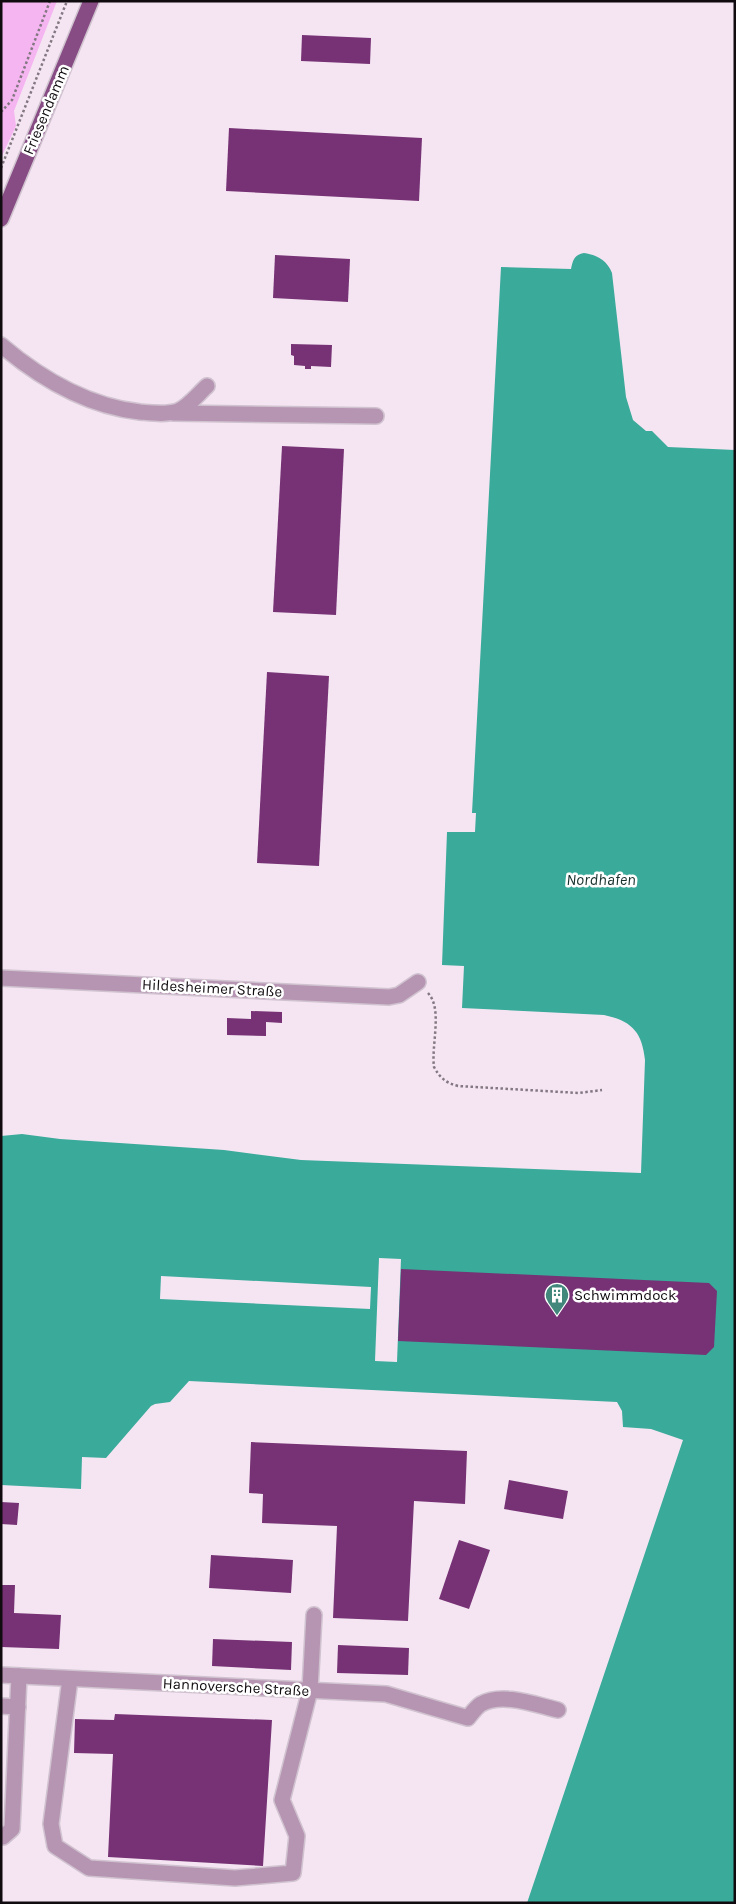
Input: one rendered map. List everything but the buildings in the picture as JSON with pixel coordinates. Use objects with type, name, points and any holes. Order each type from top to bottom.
[{"type":"main road","name":"Friesendamm","points":[[1,219],[91,1]]},
{"type":"street","points":[[2,347],[44,376],[86,399],[129,410],[166,413],[376,416]]},
{"type":"street","points":[[166,413],[177,411],[184,407],[206,386]]},
{"type":"street","name":"Hildesheimer Straße","points":[[1,978],[389,997],[398,995],[418,982]]},
{"type":"street","points":[[70,1679],[51,1824],[55,1846],[89,1868],[235,1878],[293,1873],[297,1836],[282,1800],[310,1690],[314,1615]]},
{"type":"street","name":"Hannoversche Straße","points":[[1,1675],[386,1694],[468,1718],[477,1706],[490,1700],[508,1699],[558,1710]]},
{"type":"street","points":[[1,1837],[12,1829],[19,1676]]},
{"type":"street","points":[[1,1706],[18,1707]]},
{"type":"path","points":[[1,112],[12,100],[50,1]]},
{"type":"path","points":[[1,168],[67,1]]},
{"type":"path","points":[[418,982],[434,1002],[434,1067],[438,1074],[449,1084],[579,1094],[602,1090]]},
{"type":"shaded area","points":[[1,1],[57,1],[14,111],[16,126],[1,158]]},
{"type":"water","name":"Nordhafen","points":[[584,253],[601,259],[612,273],[626,397],[633,420],[646,431],[652,431],[668,447],[735,450],[735,1903],[527,1903],[683,1440],[651,1429],[623,1427],[622,1411],[617,1402],[189,1381],[170,1402],[151,1406],[106,1458],[82,1457],[81,1489],[1,1485],[1,1136],[22,1134],[60,1139],[224,1150],[301,1160],[641,1173],[645,1060],[644,1050],[634,1029],[622,1021],[604,1015],[462,1008],[464,966],[442,965],[447,832],[475,832],[476,813],[472,813],[501,267],[571,269],[574,258]]},
{"type":"pier","points":[[379,1258],[401,1259],[397,1362],[375,1361]]},
{"type":"pier","points":[[161,1276],[371,1287],[370,1309],[160,1299]]},
{"type":"place","name":"Schwimmdock","points":[[557,1316]]}]
